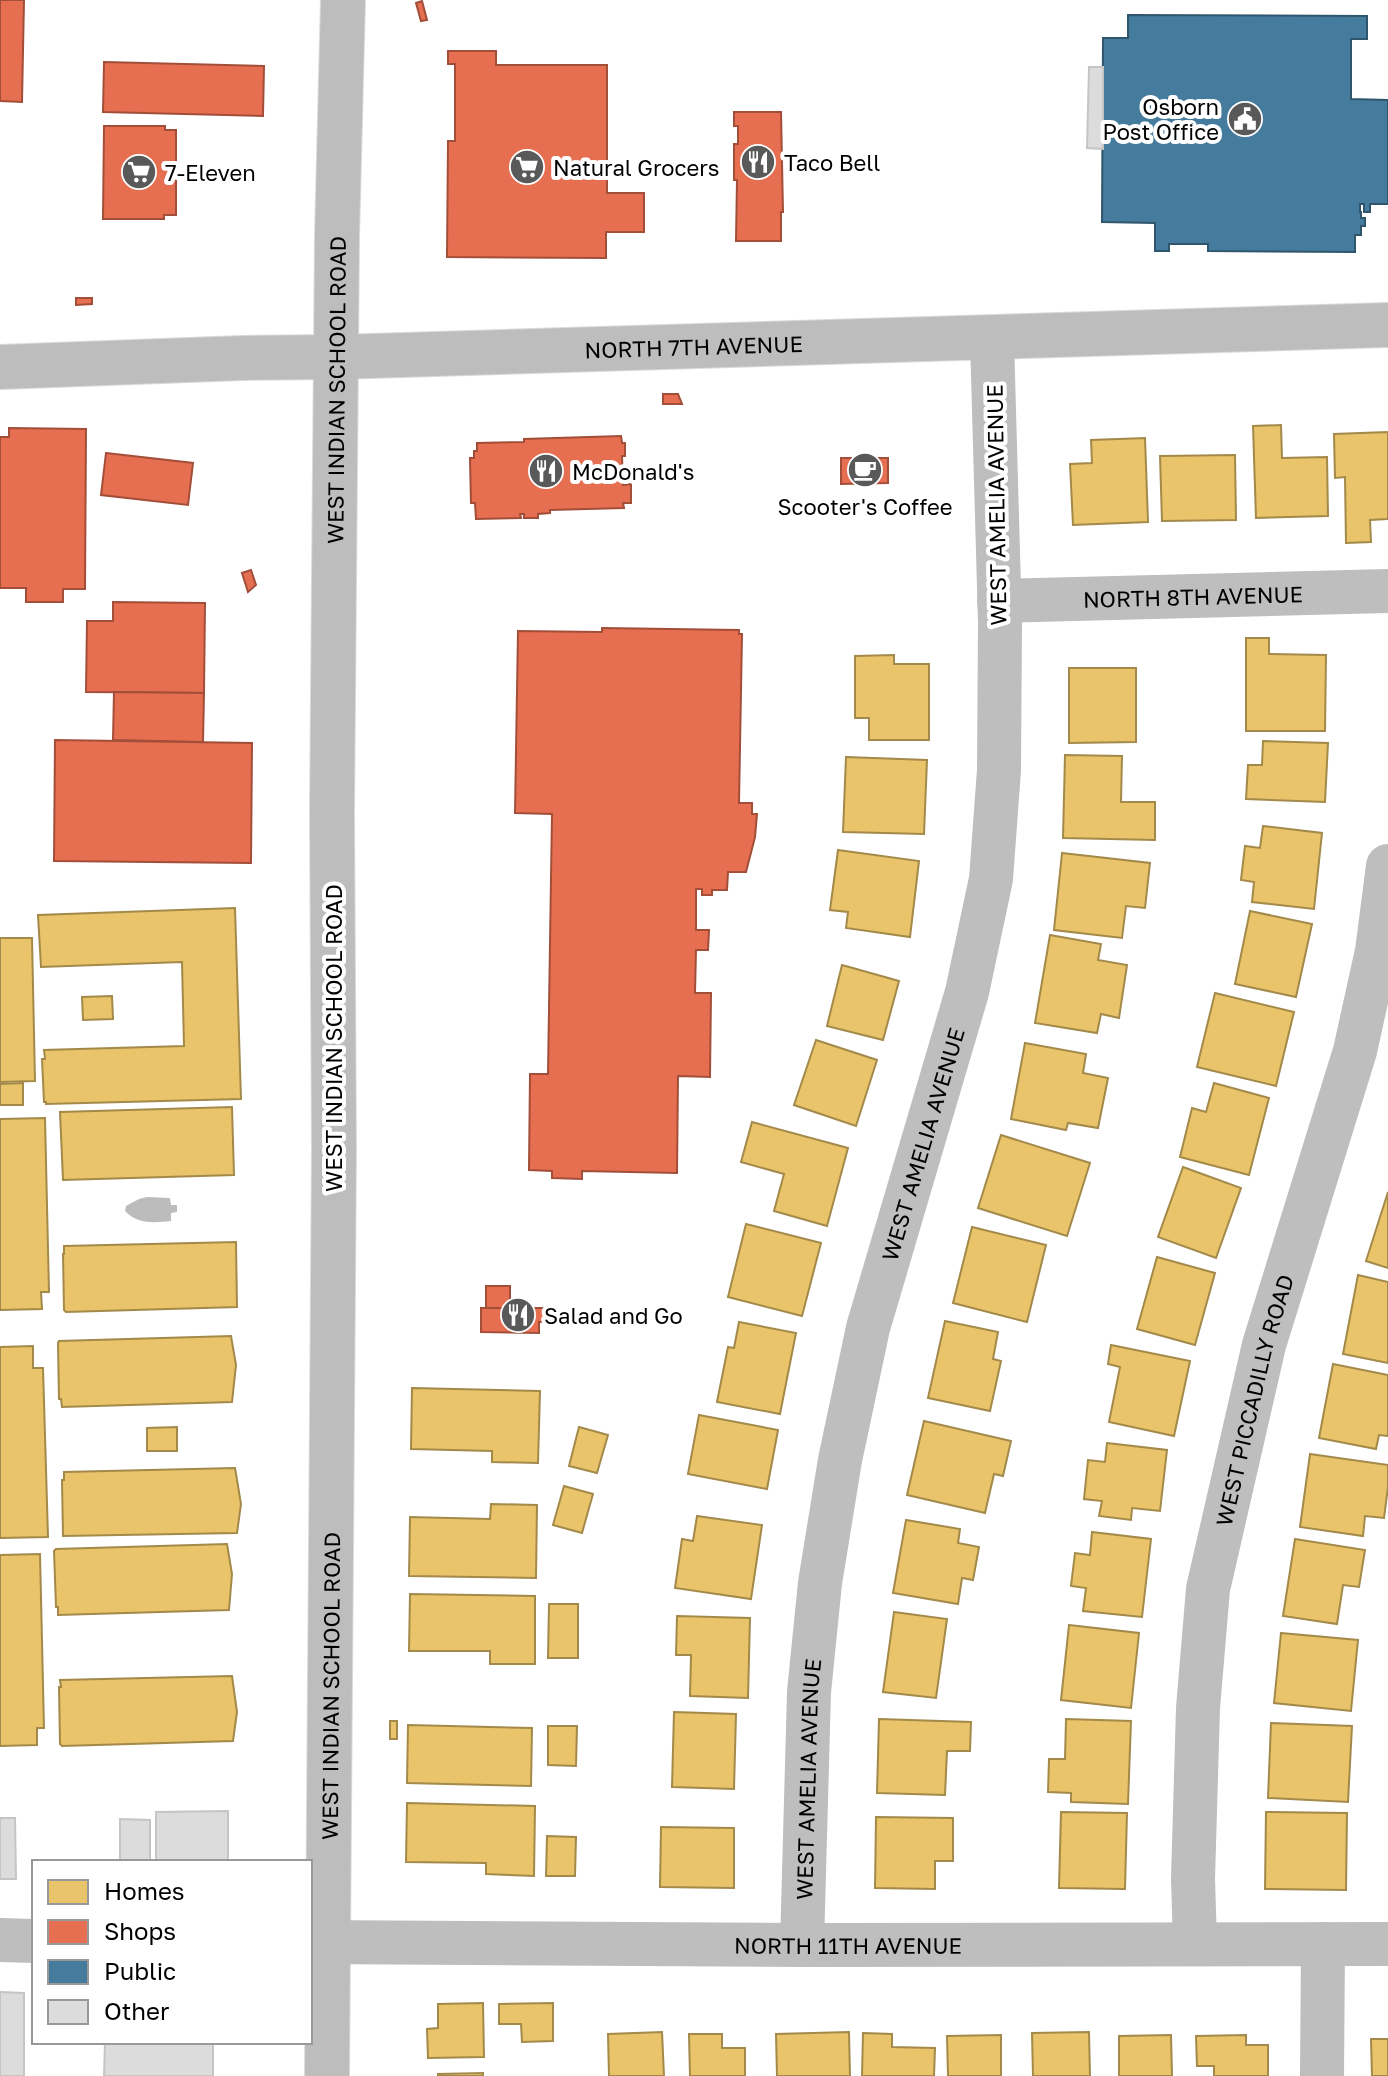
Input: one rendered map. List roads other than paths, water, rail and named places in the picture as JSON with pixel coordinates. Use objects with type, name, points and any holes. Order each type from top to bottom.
[{"type":"main road","name":"WEST INDIAN SCHOOL ROAD","points":[[327,2076],[320,1942],[334,1165],[332,813],[343,0]]},
{"type":"main road","name":"NORTH 7TH AVENUE","points":[[0,367],[1388,325]]},
{"type":"street","name":"WEST AMELIA AVENUE","points":[[802,1945],[809,1692],[820,1583],[840,1460],[868,1328],[967,992],[991,879],[999,770],[999,601],[992,339]]},
{"type":"street","name":"NORTH 8TH AVENUE","points":[[999,601],[1388,591]]},
{"type":"street","name":"WEST PICCADILLY ROAD","points":[[1195,1944],[1193,1879],[1198,1708],[1208,1589],[1264,1345],[1355,1051],[1377,951],[1388,866]]},
{"type":"street","points":[[0,1940],[32,1941]]},
{"type":"street","name":"NORTH 11TH AVENUE","points":[[320,1942],[1388,1944]]},
{"type":"street","points":[[1322,2076],[1323,1944]]},
{"type":"place","name":"Osborn Post Office","points":[[1245,119]]},
{"type":"place","name":"Taco Bell","points":[[758,162]]},
{"type":"place","name":"Natural Grocers","points":[[527,167]]},
{"type":"place","name":"7-Eleven","points":[[139,172]]},
{"type":"place","name":"Scooter's Coffee","points":[[865,470]]},
{"type":"place","name":"McDonald's","points":[[546,471]]},
{"type":"place","name":"Salad and Go","points":[[518,1315]]}]
